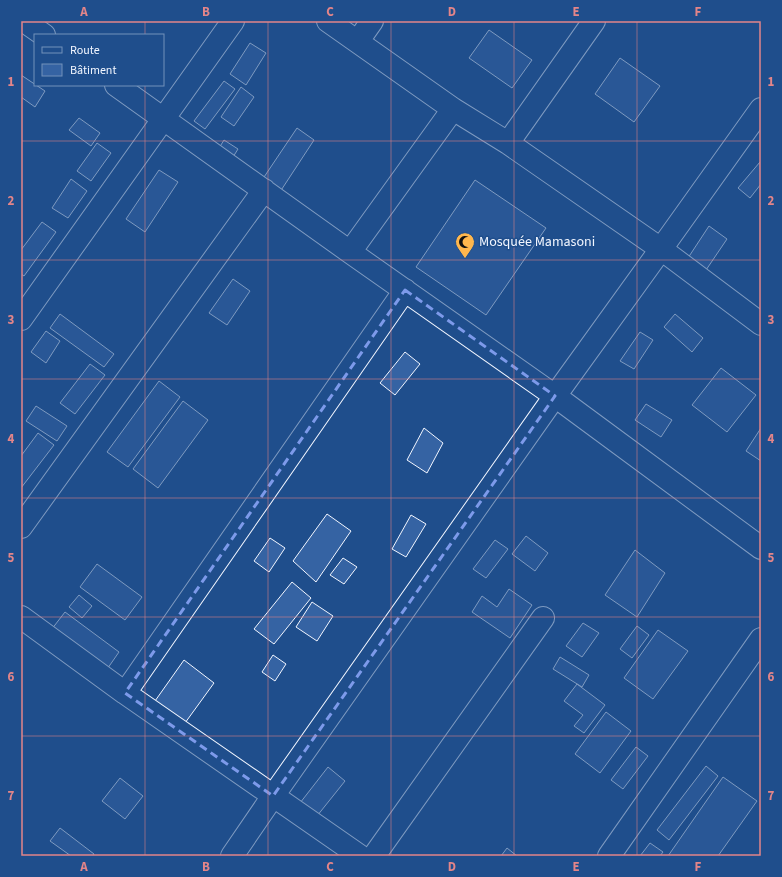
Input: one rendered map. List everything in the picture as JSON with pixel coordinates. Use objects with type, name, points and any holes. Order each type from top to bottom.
[{"type":"street","points":[[24,21],[43,34]]},
{"type":"street","points":[[21,319],[233,21]]},
{"type":"street","points":[[328,21],[453,109],[508,143],[661,249],[761,324]]},
{"type":"street","points":[[358,41],[372,21]]},
{"type":"street","points":[[508,143],[594,21]]},
{"type":"street","points":[[117,86],[555,396],[761,548]]},
{"type":"street","points":[[350,252],[453,109]]},
{"type":"street","points":[[232,856],[272,796],[555,396],[761,109]]},
{"type":"street","points":[[21,527],[264,190]]},
{"type":"street","points":[[126,693],[405,290]]},
{"type":"street","points":[[21,617],[272,796],[360,856]]},
{"type":"street","points":[[374,856],[543,618]]},
{"type":"street","points":[[609,856],[761,639]]},
{"type":"highlighted area","points":[[405,290],[555,396],[273,796],[125,693]]},
{"type":"building","points":[[489,30],[532,60],[512,88],[469,58]]},
{"type":"building","points":[[250,43],[266,53],[246,85],[230,74]]},
{"type":"building","points":[[620,58],[660,86],[634,122],[595,94]]},
{"type":"building","points":[[21,75],[34,84],[34,86],[38,86],[45,91],[35,107],[21,97]]},
{"type":"building","points":[[224,81],[235,89],[205,129],[194,121]]},
{"type":"building","points":[[241,87],[254,97],[234,126],[221,117]]},
{"type":"building","points":[[79,118],[100,133],[91,146],[69,130]]},
{"type":"building","points":[[297,128],[314,140],[276,198],[258,186]]},
{"type":"building","points":[[224,140],[238,149],[230,162],[216,153]]},
{"type":"building","points":[[97,143],[111,153],[91,181],[77,171]]},
{"type":"building","points":[[760,162],[761,184],[750,198],[738,188]]},
{"type":"building","points":[[159,170],[178,182],[145,232],[126,219]]},
{"type":"building","points":[[71,179],[87,191],[68,218],[52,208]]},
{"type":"building","points":[[475,180],[546,228],[486,315],[416,267]]},
{"type":"building","points":[[42,222],[56,232],[24,276],[21,274],[21,250]]},
{"type":"building","points":[[709,226],[727,239],[704,273],[686,261]]},
{"type":"building","points":[[233,279],[250,291],[227,325],[209,313]]},
{"type":"building","points":[[60,314],[114,354],[104,367],[50,328]]},
{"type":"building","points":[[675,314],[703,338],[692,352],[664,327]]},
{"type":"building","points":[[46,331],[60,341],[46,363],[31,352]]},
{"type":"building","points":[[640,332],[653,340],[634,369],[620,361]]},
{"type":"building","points":[[405,352],[420,364],[395,395],[380,383]]},
{"type":"building","points":[[90,364],[105,375],[75,414],[60,403]]},
{"type":"building","points":[[721,368],[756,395],[727,432],[692,405]]},
{"type":"building","points":[[159,381],[180,397],[128,467],[107,452]]},
{"type":"building","points":[[183,401],[208,420],[158,488],[133,469]]},
{"type":"building","points":[[646,404],[672,420],[661,437],[635,420]]},
{"type":"building","points":[[36,406],[67,426],[57,441],[26,421]]},
{"type":"building","points":[[424,428],[443,443],[427,473],[407,460]]},
{"type":"building","points":[[761,428],[761,461],[746,451]]},
{"type":"building","points":[[38,433],[54,445],[21,488],[21,456]]},
{"type":"building","points":[[327,514],[351,531],[316,582],[293,561]]},
{"type":"building","points":[[411,515],[426,524],[406,557],[392,549]]},
{"type":"building","points":[[526,536],[548,553],[535,571],[512,554]]},
{"type":"building","points":[[270,538],[285,548],[269,572],[254,561]]},
{"type":"building","points":[[495,540],[508,549],[486,578],[473,569]]},
{"type":"building","points":[[635,550],[665,573],[637,617],[605,595]]},
{"type":"building","points":[[343,558],[357,567],[344,584],[330,575]]},
{"type":"building","points":[[97,564],[142,597],[125,620],[80,587]]},
{"type":"building","points":[[292,582],[311,598],[274,644],[254,629]]},
{"type":"building","points":[[509,589],[532,605],[510,638],[472,612],[482,596],[497,607]]},
{"type":"building","points":[[79,595],[92,606],[82,618],[69,607]]},
{"type":"building","points":[[312,602],[333,616],[317,641],[296,627]]},
{"type":"building","points":[[65,612],[119,652],[103,675],[48,634]]},
{"type":"building","points":[[583,623],[599,633],[582,657],[566,646]]},
{"type":"building","points":[[637,626],[649,635],[632,658],[620,649]]},
{"type":"building","points":[[658,630],[688,651],[653,699],[624,678]]},
{"type":"building","points":[[273,655],[286,664],[275,681],[262,672]]},
{"type":"building","points":[[560,657],[589,675],[582,687],[553,669]]},
{"type":"building","points":[[184,660],[214,683],[185,723],[155,701]]},
{"type":"building","points":[[577,684],[605,705],[584,733],[574,726],[583,715],[564,701]]},
{"type":"building","points":[[606,712],[631,731],[600,773],[575,754]]},
{"type":"building","points":[[636,747],[648,756],[623,789],[611,780]]},
{"type":"building","points":[[706,766],[718,776],[669,840],[657,830]]},
{"type":"building","points":[[328,767],[345,781],[317,816],[300,803]]},
{"type":"building","points":[[723,777],[757,801],[718,856],[668,856]]},
{"type":"building","points":[[120,778],[143,796],[125,819],[102,801]]},
{"type":"building","points":[[60,828],[94,854],[93,856],[71,856],[50,841]]},
{"type":"building","points":[[650,843],[663,852],[660,856],[640,856]]},
{"type":"building","points":[[507,848],[517,856],[501,856]]},
{"type":"place","name":"Mosquée Mamasoni","points":[[465,259]]}]
